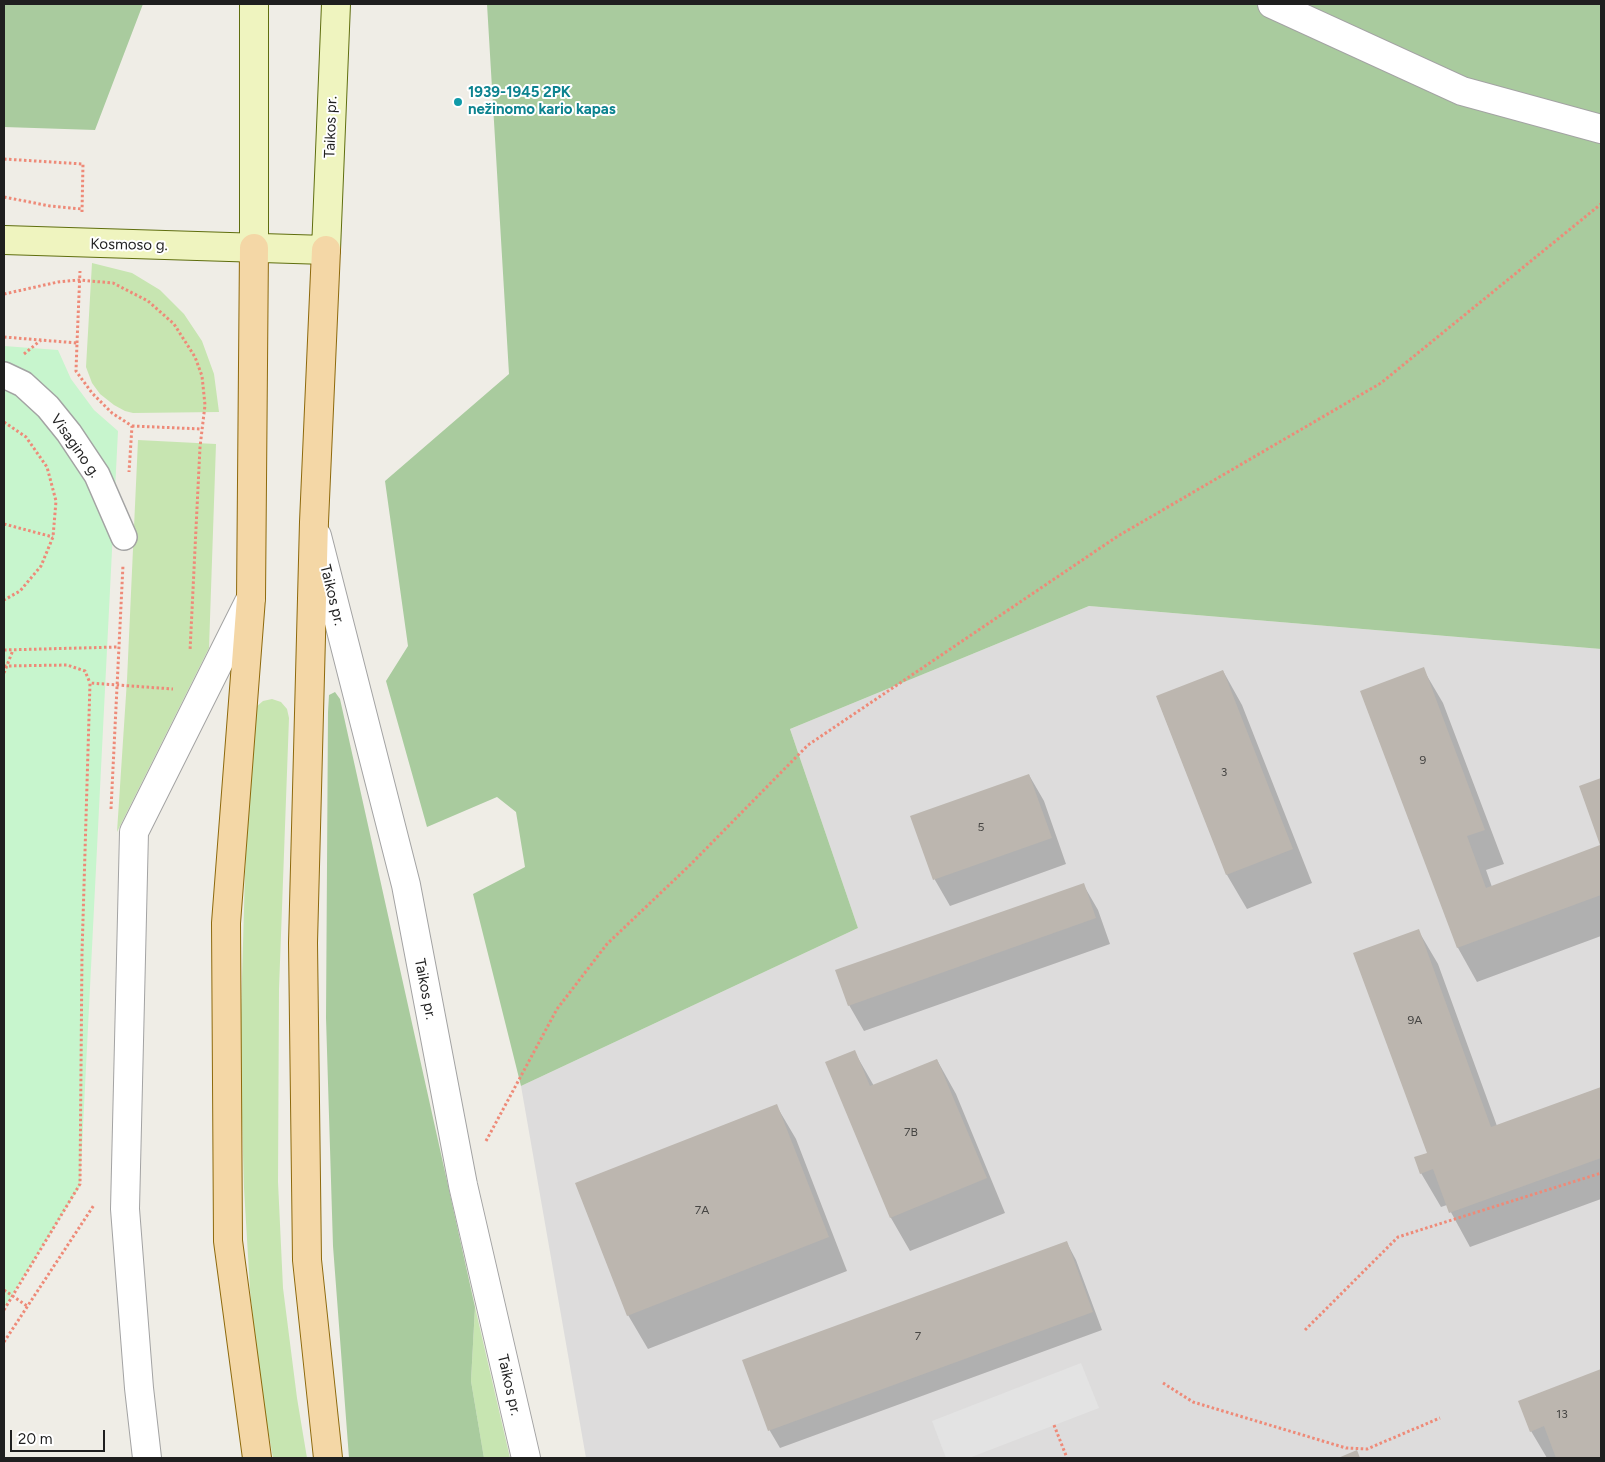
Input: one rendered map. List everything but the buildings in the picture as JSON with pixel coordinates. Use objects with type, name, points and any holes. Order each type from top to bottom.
[{"type":"main road","points":[[254,4],[251,598],[226,933],[228,1241],[257,1458]]},
{"type":"main road","name":"Taikos pr.","points":[[328,1458],[307,1260],[303,943],[314,522],[336,4]]},
{"type":"main road","name":"Kosmoso g.","points":[[4,240],[254,248]]},
{"type":"main road","points":[[254,248],[326,250]]},
{"type":"street","points":[[1272,4],[1462,91],[1601,129]]},
{"type":"street","name":"Visagino g.","points":[[4,374],[23,384],[48,407],[69,433],[97,475],[124,537]]},
{"type":"street","name":"Taikos pr.","points":[[314,522],[406,885],[463,1185],[526,1458]]},
{"type":"street","points":[[147,1458],[139,1388],[125,1209],[134,832],[251,598]]},
{"type":"path","points":[[4,197],[50,206],[82,209]]},
{"type":"path","points":[[463,1185],[556,1009],[607,944],[690,865],[808,745],[1118,536],[1381,383],[1601,204]]},
{"type":"path","points":[[4,294],[58,282],[80,280],[113,283],[148,301],[174,324],[195,357],[202,376],[205,405],[200,447],[190,654]]},
{"type":"path","points":[[4,337],[77,343],[76,371],[92,393],[112,413],[132,426],[202,429]]},
{"type":"path","points":[[4,422],[26,437],[47,467],[56,502],[53,537],[41,566],[20,591],[4,600]]},
{"type":"path","points":[[128,481],[132,426]]},
{"type":"path","points":[[4,524],[53,537]]},
{"type":"path","points":[[110,814],[124,537]]},
{"type":"path","points":[[4,650],[118,647]]},
{"type":"path","points":[[4,673],[5,666],[13,650]]},
{"type":"path","points":[[4,1310],[80,1184],[82,953],[90,683],[85,671],[68,665],[5,666]]},
{"type":"path","points":[[90,683],[179,690]]},
{"type":"path","points":[[1305,1330],[1398,1237],[1601,1173]]},
{"type":"path","points":[[4,1342],[98,1199]]},
{"type":"path","points":[[4,1290],[27,1306]]},
{"type":"path","points":[[1163,1383],[1193,1402],[1346,1448],[1368,1449],[1440,1418]]},
{"type":"path","points":[[1054,1425],[1068,1458]]},
{"type":"shaded area","points":[[1089,606],[1601,649],[1601,1458],[586,1458],[521,1086],[858,928],[790,729]]},
{"type":"shaded area","points":[[1081,1363],[1099,1408],[969,1458],[946,1458],[932,1421]]},
{"type":"green space","points":[[4,4],[143,4],[95,130],[4,127]]},
{"type":"green space","points":[[487,4],[1601,4],[1601,649],[1089,606],[790,729],[858,928],[521,1086],[473,894],[525,867],[516,812],[497,797],[427,827],[386,681],[408,646],[385,481],[509,374]]},
{"type":"green space","points":[[92,263],[132,273],[160,290],[184,314],[202,341],[214,374],[219,412],[133,413],[114,405],[100,394],[92,383],[86,367]]},
{"type":"green space","points":[[4,346],[58,350],[71,379],[94,410],[118,431],[80,1186],[4,1308]]},
{"type":"green space","points":[[138,440],[216,444],[209,648],[117,832],[127,680]]},
{"type":"green space","points":[[335,692],[340,699],[475,1307],[471,1381],[484,1458],[349,1458],[333,1246],[326,1018],[328,712],[329,695]]},
{"type":"green space","points":[[272,699],[281,702],[287,709],[289,718],[279,989],[278,1182],[283,1288],[297,1398],[307,1458],[273,1458],[258,1374],[250,1290],[244,1188],[240,1049],[245,873],[253,716],[256,707],[263,701]]},
{"type":"green space","points":[[475,1307],[510,1458],[484,1458],[471,1381]]},
{"type":"place","name":"1939-1945 2PK nežinomo kario kapas","points":[[458,102]]}]
